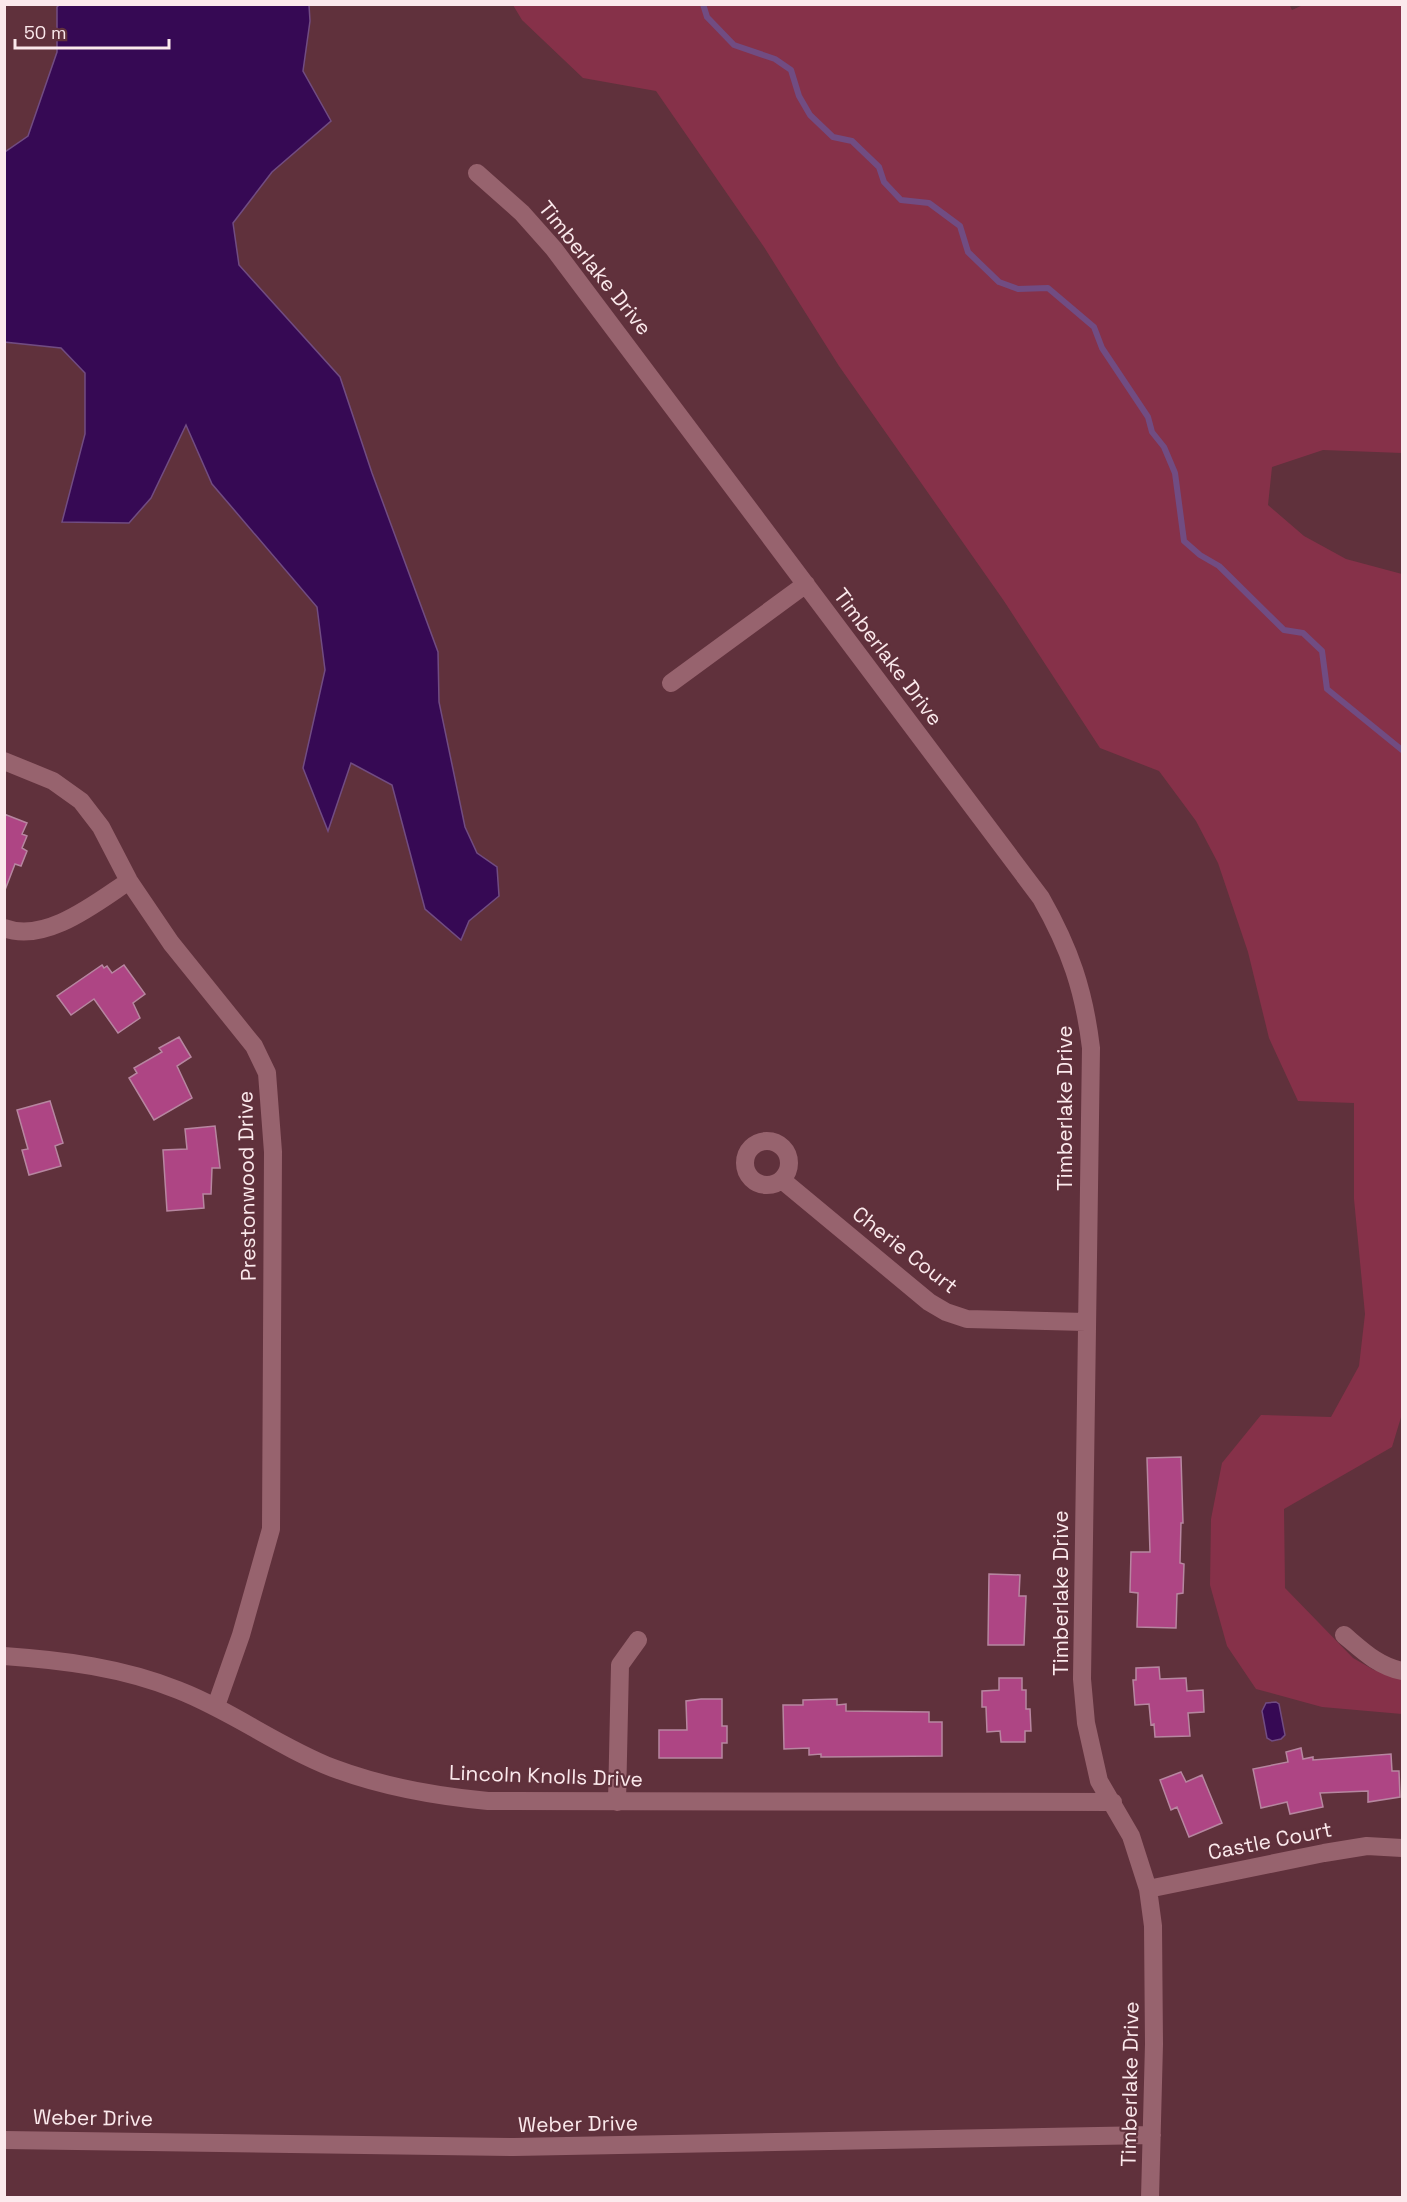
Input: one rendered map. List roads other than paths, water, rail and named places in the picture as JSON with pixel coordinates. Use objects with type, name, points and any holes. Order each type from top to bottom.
[{"type":"street","name":"Timberlake Drive","points":[[477,172],[522,213],[554,249],[1041,898],[1074,963],[1085,1005],[1091,1048],[1082,1679],[1086,1723],[1099,1781],[1131,1836],[1148,1889],[1153,1926],[1150,2198]]},
{"type":"street","points":[[671,683],[806,584]]},
{"type":"street","name":"Prestonwood Drive","points":[[4,761],[53,782],[81,801],[101,827],[129,880],[171,944],[254,1046],[267,1073],[273,1152],[271,1529],[242,1635],[216,1706]]},
{"type":"street","points":[[4,928],[36,930],[61,923],[90,908],[129,880]]},
{"type":"street","name":"Cherie Court","points":[[782,1180],[929,1302],[946,1312],[967,1319],[1086,1322]]},
{"type":"street","points":[[1344,1635],[1374,1660],[1388,1668],[1402,1671]]},
{"type":"street","points":[[616,1802],[620,1665],[638,1640]]},
{"type":"street","name":"Lincoln Knolls Drive","points":[[4,1656],[112,1670],[177,1689],[216,1706],[287,1747],[332,1768],[383,1784],[435,1796],[488,1801],[1113,1802]]},
{"type":"street","name":"Castle Court","points":[[1148,1889],[1367,1846],[1402,1848]]},
{"type":"street","name":"Weber Drive","points":[[4,2140],[514,2147],[1152,2134]]},
{"type":"waterway","points":[[703,4],[707,17],[734,45],[775,59],[791,70],[799,96],[810,115],[833,137],[852,141],[879,167],[884,182],[901,200],[929,203],[960,226],[968,252],[999,282],[1018,289],[1048,288],[1094,327],[1102,348],[1148,417],[1152,432],[1164,447],[1175,473],[1184,541],[1200,555],[1219,566],[1284,630],[1303,633],[1322,651],[1327,689],[1402,750]]}]
